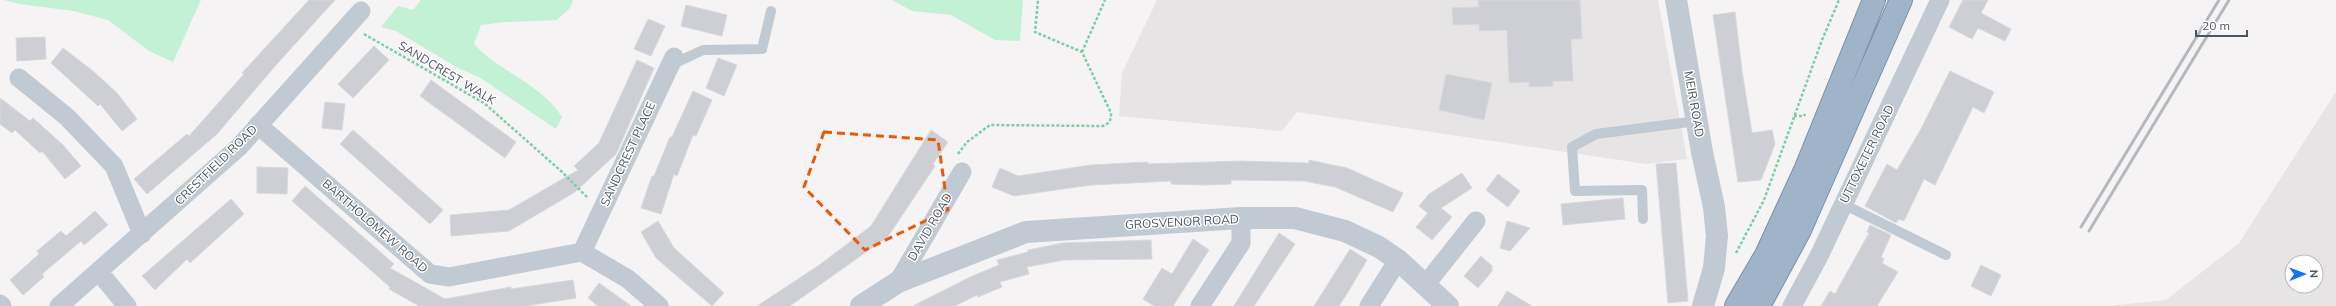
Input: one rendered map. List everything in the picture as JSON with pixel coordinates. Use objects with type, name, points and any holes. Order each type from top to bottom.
[{"type":"highway","points":[[1736,306],[1766,255],[1806,168],[1874,0]]},
{"type":"highway","points":[[1759,306],[1800,230],[1901,0]]},
{"type":"street","name":"MEIR ROAD","points":[[1676,0],[1714,207],[1717,236],[1714,268]]},
{"type":"street","name":"UTTOXETER ROAD","points":[[1792,306],[1819,256],[1940,0]]},
{"type":"street","name":"CRESTFIELD ROAD","points":[[59,306],[239,147],[361,11]]},
{"type":"street","name":"SANDCREST PLACE","points":[[582,252],[672,61]]},
{"type":"street","points":[[19,78],[67,117],[114,166],[142,234]]},
{"type":"street","name":"BARTHOLOMEW ROAD","points":[[258,125],[430,274],[449,277],[582,252]]},
{"type":"street","name":"DAVID ROAD","points":[[898,282],[962,172]]},
{"type":"street","points":[[1200,306],[1241,243],[1241,218]]},
{"type":"street","name":"GROSVENOR ROAD","points":[[861,306],[898,282],[1026,232],[1241,218],[1295,218],[1324,224],[1352,234],[1379,247],[1398,260],[1426,284],[1448,306]]},
{"type":"street","points":[[1426,284],[1476,221]]},
{"type":"street","points":[[582,252],[628,279],[659,306]]},
{"type":"street","points":[[1369,306],[1398,260]]},
{"type":"street","points":[[1704,306],[1714,268]]},
{"type":"street","points":[[99,272],[127,306]]},
{"type":"lane","points":[[672,61],[703,50],[762,49],[771,11]]},
{"type":"lane","points":[[1643,219],[1642,190],[1576,191],[1572,147],[1596,134],[1697,121]]},
{"type":"lane","points":[[1843,204],[1946,255]]},
{"type":"path","points":[[962,172],[949,166],[967,142],[990,125],[1103,126],[1108,124],[1111,113],[1082,52],[1035,32],[1038,0]]},
{"type":"path","points":[[1082,52],[1105,0]]},
{"type":"path","points":[[1714,268],[1725,273],[1764,200],[1822,40],[1840,0]]},
{"type":"path","name":"SANDCREST WALK","points":[[348,25],[484,103],[561,171],[600,211]]},
{"type":"highlighted area","points":[[824,132],[938,140],[948,210],[865,250],[804,187]]},
{"type":"shaded area","points":[[1157,0],[1658,0],[1687,159],[1646,164],[1297,112],[1282,131],[1119,116],[1122,73]]},
{"type":"shaded area","points":[[2336,92],[2336,306],[2109,306],[2166,300],[2239,243]]},
{"type":"green space","points":[[4,0],[201,0],[173,62],[149,51],[108,20],[74,11],[20,4]]},
{"type":"green space","points":[[421,0],[573,0],[570,8],[557,20],[506,22],[481,25],[474,44],[495,63],[532,87],[554,106],[562,117],[556,129],[479,77],[460,69],[396,31],[381,27],[398,6],[413,10]]},
{"type":"green space","points":[[892,0],[1023,0],[1020,41],[995,40],[951,15],[912,11]]},
{"type":"building","points":[[309,0],[335,0],[276,65],[217,134],[147,194],[134,179],[187,134],[189,136],[244,74],[242,73]]},
{"type":"building","points":[[1478,0],[1580,0],[1582,39],[1571,39],[1573,81],[1553,81],[1553,86],[1529,87],[1529,82],[1509,83],[1507,30],[1479,31],[1479,24],[1453,25],[1452,8],[1479,7]]},
{"type":"building","points":[[1963,0],[1988,0],[1981,13],[2011,29],[2005,41],[1978,28],[1972,39],[1949,27]]},
{"type":"building","points":[[686,5],[727,15],[722,36],[681,26]]},
{"type":"building","points":[[1735,12],[1742,71],[1752,133],[1772,130],[1775,144],[1761,180],[1738,182],[1713,15]]},
{"type":"building","points":[[648,19],[665,26],[651,56],[634,49]]},
{"type":"building","points":[[45,37],[46,59],[17,61],[16,38]]},
{"type":"building","points":[[374,46],[389,60],[353,98],[338,84]]},
{"type":"building","points":[[63,48],[93,71],[117,93],[137,119],[122,131],[100,104],[98,106],[51,63]]},
{"type":"building","points":[[718,58],[737,65],[724,96],[706,88]]},
{"type":"building","points":[[637,60],[654,68],[616,154],[575,192],[509,231],[451,236],[450,215],[509,210],[578,170],[574,166],[599,143]]},
{"type":"building","points":[[1950,71],[1994,92],[1984,113],[1973,107],[1935,185],[1924,179],[1904,221],[1899,219],[1896,223],[1865,206],[1887,164],[1897,170],[1921,129]]},
{"type":"building","points":[[1446,74],[1492,83],[1484,120],[1439,110]]},
{"type":"building","points":[[431,80],[516,142],[505,158],[420,96]]},
{"type":"building","points":[[693,91],[712,100],[696,136],[693,135],[677,176],[674,174],[661,214],[641,208],[652,176],[654,176],[670,137],[672,137]]},
{"type":"building","points":[[0,98],[30,121],[33,118],[63,145],[81,166],[65,179],[42,151],[40,153],[15,130],[12,133],[0,124]]},
{"type":"building","points":[[325,102],[345,104],[342,130],[322,128]]},
{"type":"building","points":[[353,130],[443,210],[430,224],[340,144]]},
{"type":"building","points":[[931,130],[948,142],[933,164],[935,166],[885,241],[883,240],[790,306],[757,306],[818,266],[871,226]]},
{"type":"building","points":[[1309,160],[1347,168],[1403,193],[1393,212],[1335,187],[1304,181],[1231,180],[1231,184],[1205,185],[1171,184],[1171,181],[1091,185],[1014,196],[992,187],[1000,168],[1018,176],[1091,165],[1148,162],[1148,164],[1241,161],[1309,163]]},
{"type":"building","points":[[1676,163],[1688,301],[1668,303],[1656,164]]},
{"type":"building","points":[[257,167],[288,168],[287,194],[257,193]]},
{"type":"building","points":[[1462,173],[1472,188],[1441,208],[1452,217],[1432,240],[1416,227],[1428,213],[1419,206],[1429,194]]},
{"type":"building","points":[[1498,174],[1520,191],[1508,207],[1486,190]]},
{"type":"building","points":[[305,186],[394,264],[390,268],[445,299],[511,287],[511,289],[573,280],[576,298],[526,306],[419,306],[389,289],[390,287],[292,201]]},
{"type":"building","points":[[1623,198],[1625,219],[1563,225],[1561,204]]},
{"type":"building","points":[[231,199],[244,214],[190,263],[187,259],[155,290],[142,276]]},
{"type":"building","points":[[95,211],[108,225],[84,245],[81,241],[42,274],[44,277],[23,295],[10,280],[39,254],[37,251],[61,231],[66,236]]},
{"type":"building","points":[[658,221],[674,248],[724,293],[712,306],[656,258],[641,232]]},
{"type":"building","points":[[1507,221],[1530,228],[1510,251],[1500,248]]},
{"type":"building","points":[[1870,225],[1891,235],[1881,257],[1884,259],[1882,263],[1898,272],[1877,306],[1821,306],[1830,291],[1835,294],[1869,233],[1867,232]]},
{"type":"building","points":[[1279,233],[1295,244],[1254,306],[1234,306]]},
{"type":"building","points":[[1193,239],[1209,250],[1173,306],[1154,306],[1143,299],[1162,268],[1172,274]]},
{"type":"building","points":[[1151,240],[1152,259],[1064,260],[1027,267],[1029,274],[1000,282],[1002,287],[978,297],[977,295],[955,306],[913,306],[970,277],[999,265],[997,260],[1028,252],[1028,250],[1063,243]]},
{"type":"building","points":[[1350,249],[1367,260],[1348,292],[1339,306],[1314,306]]},
{"type":"building","points":[[1481,256],[1492,266],[1492,271],[1478,288],[1464,276]]},
{"type":"building","points":[[1981,265],[2001,275],[1991,296],[1971,286]]},
{"type":"building","points":[[599,283],[631,306],[598,306],[588,298]]},
{"type":"building","points":[[1507,291],[1532,306],[1498,306]]},
{"type":"railway","points":[[2081,227],[2219,0]]},
{"type":"railway","points":[[2089,231],[2229,0]]}]
